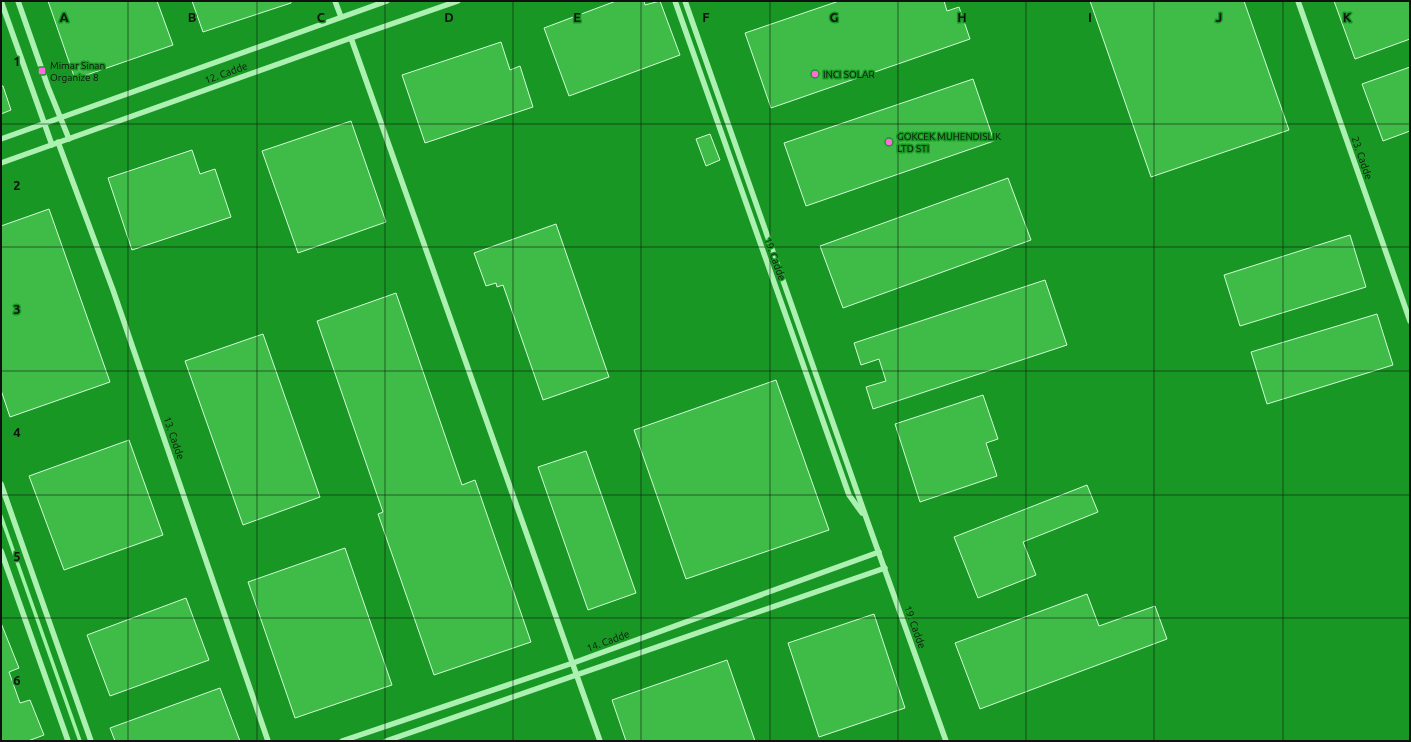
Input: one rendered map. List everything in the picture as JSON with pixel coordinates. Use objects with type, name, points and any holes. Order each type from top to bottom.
[{"type":"lane","points":[[1,1],[52,145]]},
{"type":"lane","points":[[18,1],[48,87],[69,139]]},
{"type":"lane","points":[[335,1],[341,17]]},
{"type":"lane","name":"12. Cadde","points":[[1,139],[386,1]]},
{"type":"lane","name":"12. Cadde","points":[[1,163],[458,1]]},
{"type":"lane","name":"19. Cadde","points":[[674,1],[849,495],[867,520]]},
{"type":"lane","name":"19. Cadde","points":[[685,1],[946,741]]},
{"type":"lane","name":"23. Cadde","points":[[1298,1],[1410,321]]},
{"type":"lane","points":[[351,38],[600,741]]},
{"type":"lane","name":"13. Cadde","points":[[58,142],[113,290],[268,741]]},
{"type":"lane","points":[[1,484],[91,741]]},
{"type":"lane","points":[[1,550],[68,741]]},
{"type":"lane","name":"14. Cadde","points":[[342,741],[573,663],[879,552]]},
{"type":"lane","points":[[386,741],[885,568]]},
{"type":"building","points":[[48,1],[157,1],[173,45],[75,79]]},
{"type":"building","points":[[192,1],[291,1],[291,3],[203,32]]},
{"type":"building","points":[[616,1],[644,1],[645,5],[660,1],[680,55],[569,96],[544,28]]},
{"type":"building","name":"INCI SOLAR","points":[[839,1],[944,1],[947,11],[959,7],[970,39],[771,108],[745,33]]},
{"type":"building","points":[[1090,1],[1244,1],[1289,130],[1151,177]]},
{"type":"building","points":[[1334,1],[1410,1],[1410,39],[1355,59]]},
{"type":"building","points":[[501,42],[510,70],[520,66],[533,107],[425,143],[402,75]]},
{"type":"building","points":[[1410,67],[1410,131],[1383,141],[1362,84]]},
{"type":"building","name":"GOKCEK MUHENDISLIK LTD STI","points":[[973,79],[994,141],[806,206],[784,143]]},
{"type":"building","points":[[1,86],[3,86],[11,110],[1,114]]},
{"type":"building","points":[[351,121],[386,222],[298,253],[262,151]]},
{"type":"building","points":[[710,134],[720,160],[706,166],[696,139]]},
{"type":"building","points":[[192,150],[200,174],[215,169],[231,217],[132,250],[108,178]]},
{"type":"building","points":[[1008,178],[1031,240],[843,308],[820,246]]},
{"type":"building","points":[[49,209],[110,382],[10,417],[1,390],[1,226]]},
{"type":"building","points":[[556,224],[609,377],[543,400],[503,285],[497,287],[496,283],[486,286],[474,253]]},
{"type":"building","points":[[1350,235],[1366,287],[1240,326],[1224,275]]},
{"type":"building","points":[[1045,280],[1067,345],[873,409],[866,387],[886,381],[879,359],[861,365],[854,343]]},
{"type":"building","points":[[396,293],[462,485],[475,480],[531,642],[434,675],[378,514],[383,512],[317,321]]},
{"type":"building","points":[[1377,314],[1393,365],[1267,404],[1251,352]]},
{"type":"building","points":[[263,334],[320,497],[243,525],[185,361]]},
{"type":"building","points":[[776,380],[829,530],[686,579],[634,430]]},
{"type":"building","points":[[983,395],[998,439],[986,443],[997,476],[920,502],[895,424]]},
{"type":"building","points":[[129,440],[163,535],[64,570],[29,476]]},
{"type":"building","points":[[586,451],[636,593],[588,610],[538,467]]},
{"type":"building","points":[[1087,485],[1098,512],[1023,542],[1036,575],[978,598],[954,537]]},
{"type":"building","points":[[345,548],[392,685],[295,718],[248,582]]},
{"type":"building","points":[[1087,594],[1099,626],[1155,606],[1167,639],[980,709],[955,643]]},
{"type":"building","points":[[186,598],[209,660],[110,696],[87,635]]},
{"type":"building","points":[[874,614],[905,708],[819,737],[788,643]]},
{"type":"building","points":[[1,623],[19,668],[9,672],[20,703],[30,700],[44,735],[28,741],[1,741]]},
{"type":"building","points":[[727,660],[755,741],[626,741],[612,700]]},
{"type":"building","points":[[220,688],[240,741],[115,741],[110,728]]},
{"type":"waterway","points":[[1,516],[80,741]]},
{"type":"place","name":"Mimar Sinan Organize 8","points":[[42,71]]},
{"type":"place","name":"INCI SOLAR","points":[[815,74]]},
{"type":"place","name":"GOKCEK MUHENDISLIK LTD STI","points":[[889,142]]}]
